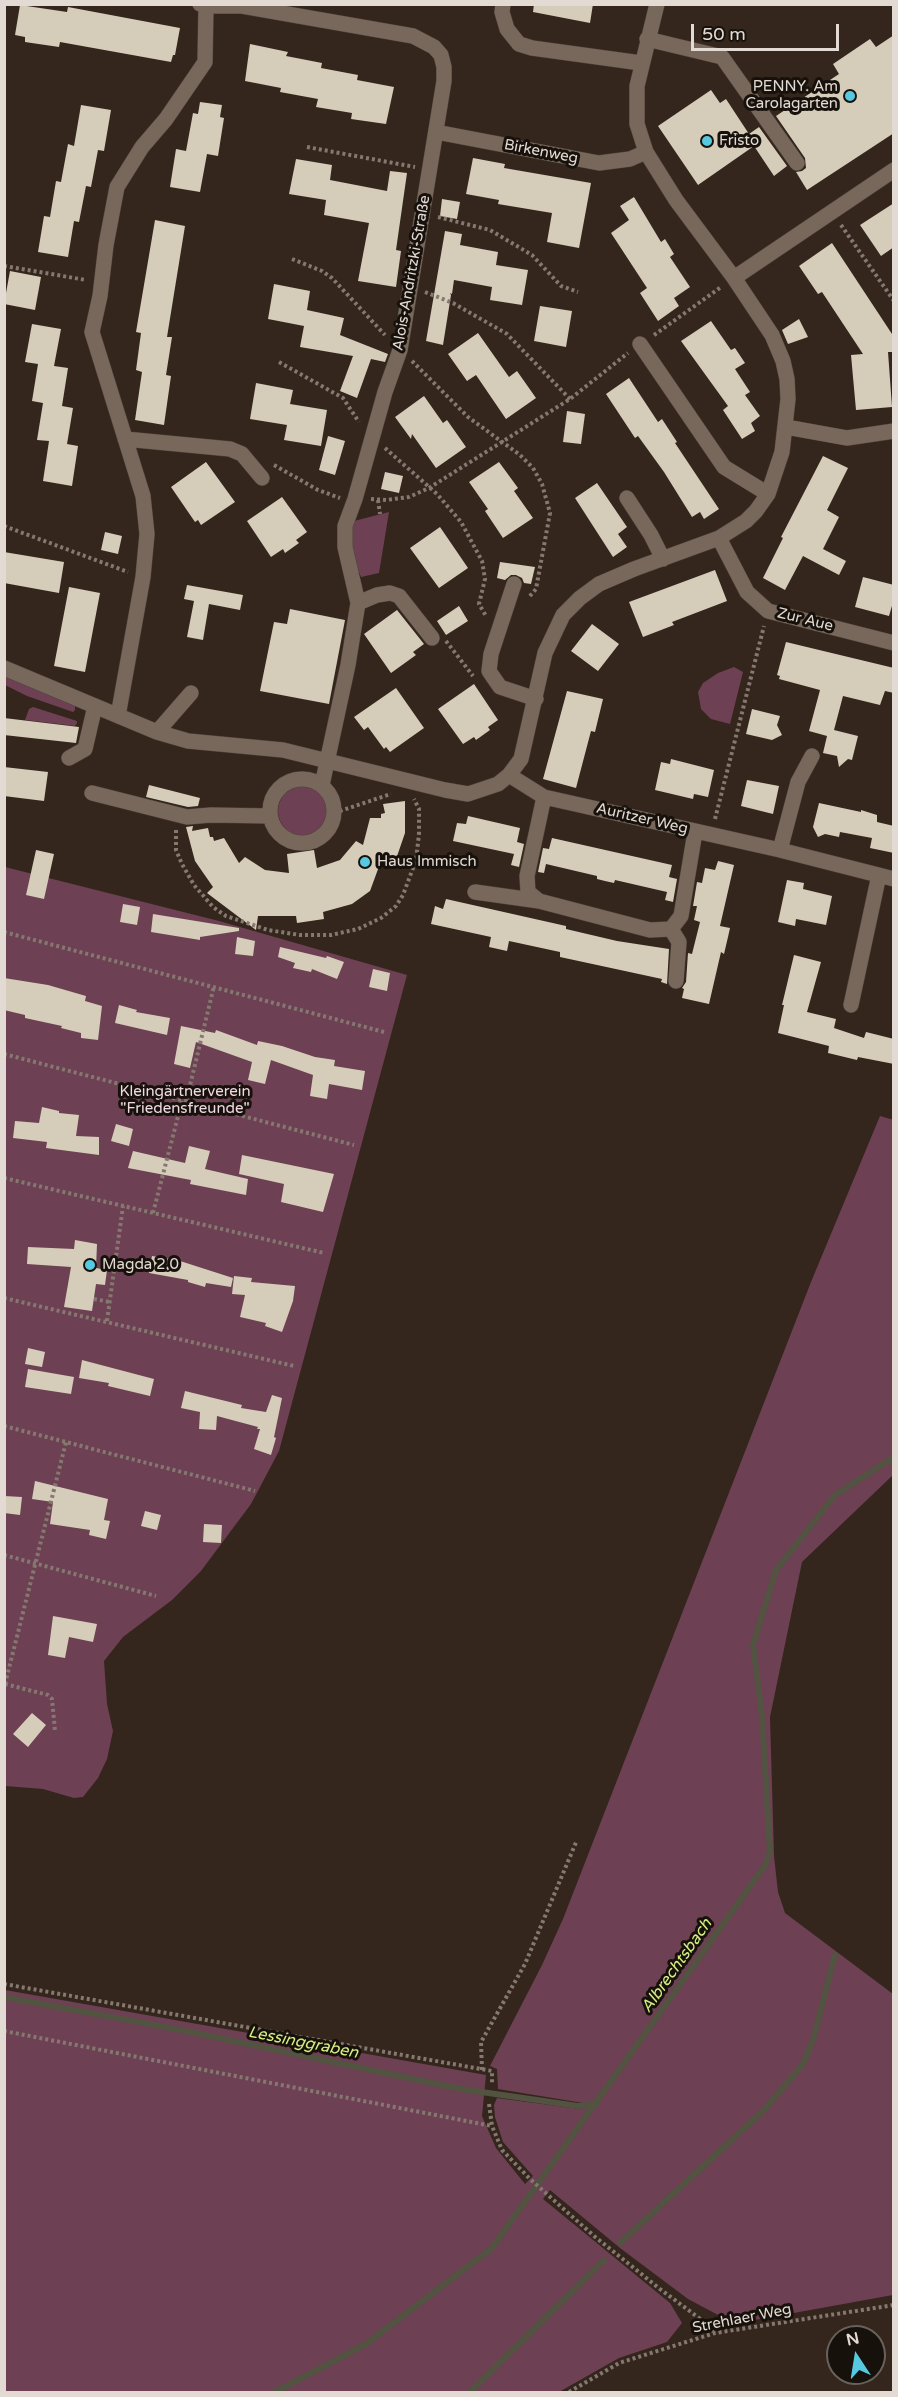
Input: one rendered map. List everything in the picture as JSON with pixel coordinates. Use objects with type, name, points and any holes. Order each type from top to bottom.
[{"type":"street","points":[[503,4],[502,12],[507,29],[519,44],[532,48],[641,63]]},
{"type":"street","points":[[4,668],[157,732],[188,741],[284,750],[468,794],[485,790],[509,775],[521,759],[546,653],[562,615],[599,584],[719,538],[746,520],[768,494],[782,452],[788,399],[783,361],[772,334],[676,200],[646,152],[638,124],[636,106],[641,63],[657,4]]},
{"type":"street","name":"Alois-Andritzki-Straße","points":[[118,716],[143,577],[147,534],[143,496],[92,332],[117,187],[142,147],[166,119],[205,62],[203,5],[242,6],[413,36],[425,41],[441,55],[444,81],[400,350],[345,526],[345,547],[358,603],[348,665],[322,785]]},
{"type":"street","points":[[647,39],[722,57],[796,163]]},
{"type":"street","name":"Birkenweg","points":[[436,132],[599,163],[630,159],[646,152]]},
{"type":"street","points":[[734,278],[894,170]]},
{"type":"street","points":[[640,344],[724,466],[768,494]]},
{"type":"street","points":[[786,427],[847,438],[894,431]]},
{"type":"street","points":[[125,439],[230,449],[242,454],[262,478]]},
{"type":"street","points":[[627,498],[651,535],[663,559]]},
{"type":"street","name":"Zur Aue","points":[[719,538],[747,592],[768,611],[894,643]]},
{"type":"street","points":[[514,584],[489,663],[489,671],[493,680],[500,687],[536,699]]},
{"type":"street","points":[[358,603],[390,593],[399,596],[432,638]]},
{"type":"street","points":[[157,732],[191,693]]},
{"type":"street","points":[[69,758],[85,749],[95,706]]},
{"type":"street","points":[[780,850],[798,782],[812,756]]},
{"type":"street","name":"Auritzer Weg","points":[[509,775],[544,797],[780,850],[886,877],[851,1005]]},
{"type":"street","points":[[301,778],[322,785],[333,802],[334,813],[327,831],[309,842],[289,840],[280,835],[270,816],[270,806],[281,786],[301,778]]},
{"type":"street","points":[[92,793],[187,817],[270,816]]},
{"type":"street","points":[[539,902],[528,892],[527,876],[544,797]]},
{"type":"street","points":[[475,892],[539,902],[650,930],[671,929],[681,916],[703,833]]},
{"type":"street","points":[[671,929],[679,942],[676,981]]},
{"type":"path","points":[[307,147],[430,170]]},
{"type":"path","points":[[832,212],[894,302]]},
{"type":"path","points":[[423,214],[453,219],[490,230],[532,255],[561,286],[578,292]]},
{"type":"path","points":[[292,260],[322,271],[332,278],[468,417],[533,468],[542,484],[550,513],[536,589],[519,609],[505,611]]},
{"type":"path","points":[[4,266],[102,283]]},
{"type":"path","points":[[355,499],[378,500],[409,497],[429,488],[570,399],[593,383],[610,365],[734,278]]},
{"type":"path","points":[[410,288],[435,295],[507,334],[570,399]]},
{"type":"path","points":[[279,362],[343,398],[358,421],[372,436],[429,488],[461,522],[479,553],[485,579],[479,603],[491,624],[499,630]]},
{"type":"path","points":[[378,500],[380,514]]},
{"type":"path","points":[[4,526],[143,577]]},
{"type":"path","points":[[703,833],[768,611]]},
{"type":"path","points":[[334,813],[398,792]]},
{"type":"path","points":[[187,817],[176,830],[176,850],[194,885],[213,907],[226,915],[268,930],[300,935],[331,935],[358,929],[381,918],[396,906],[403,895],[416,860],[420,828],[420,809],[409,795]]},
{"type":"path","points":[[4,932],[384,1032]]},
{"type":"path","points":[[153,1213],[214,986]]},
{"type":"path","points":[[4,1054],[354,1145]]},
{"type":"path","points":[[4,1178],[324,1253]]},
{"type":"path","points":[[107,1321],[123,1206]]},
{"type":"path","points":[[4,1298],[294,1366]]},
{"type":"path","points":[[94,1299],[110,1302]]},
{"type":"path","points":[[4,1426],[255,1491]]},
{"type":"path","points":[[55,1731],[52,1699],[48,1695],[5,1684],[66,1442]]},
{"type":"path","points":[[4,1555],[156,1596]]},
{"type":"path","points":[[482,2070],[482,2042],[525,1964],[577,1840]]},
{"type":"path","points":[[4,1984],[492,2071],[492,2084]]},
{"type":"path","points":[[4,2031],[492,2126]]},
{"type":"path","points":[[489,2104],[492,2126],[502,2150],[529,2178],[594,2236],[715,2333]]},
{"type":"path","name":"Strehlaer Weg","points":[[569,2392],[619,2363],[715,2333],[894,2305]]},
{"type":"green space","points":[[389,512],[379,573],[361,577],[352,555],[350,532],[354,521]]},
{"type":"green space","points":[[734,667],[743,672],[730,724],[711,719],[701,709],[698,692],[703,683],[718,673]]},
{"type":"green space","points":[[4,676],[75,705],[75,710],[73,712],[27,696],[5,685]]},
{"type":"green space","points":[[33,707],[77,721],[77,723],[75,726],[25,720],[29,709]]},
{"type":"green space","points":[[303,786],[312,788],[323,797],[328,811],[326,820],[317,831],[303,836],[294,834],[283,825],[278,811],[280,802],[289,791]]},
{"type":"green space","name":"Kleingärtnerverein \"Friedensfreunde\"","points":[[5,867],[219,921],[407,975],[279,1451],[251,1504],[201,1571],[172,1600],[123,1637],[104,1661],[107,1704],[113,1731],[107,1759],[98,1778],[83,1797],[74,1798],[43,1789],[5,1786]]},
{"type":"green space","points":[[880,1116],[894,1120],[893,1475],[802,1562],[770,1717],[774,1856],[778,1892],[785,1913],[893,1994],[893,2295],[755,2320],[720,2316],[688,2299],[620,2248],[550,2190],[543,2199],[670,2303],[682,2323],[667,2342],[619,2358],[559,2392],[5,2392],[5,1990],[486,2075],[482,2116],[496,2148],[525,2184],[533,2176],[503,2142],[495,2117],[494,2105],[497,2098],[580,2109],[583,2103],[498,2089],[497,2069],[490,2066],[563,1919],[811,1282]]},
{"type":"building","points":[[534,4],[593,4],[590,23],[533,12]]},
{"type":"building","points":[[20,5],[67,12],[68,7],[180,28],[175,55],[171,62],[60,42],[59,47],[25,42],[25,37],[15,35]]},
{"type":"building","name":"PENNY. Am Carolagarten","points":[[894,35],[894,133],[807,190],[796,172],[806,168],[805,158],[776,116],[839,74],[833,64],[870,39],[876,47]]},
{"type":"building","points":[[250,44],[288,52],[286,56],[322,63],[321,68],[358,75],[357,80],[394,87],[386,124],[351,119],[352,113],[316,107],[318,99],[280,92],[281,88],[245,81]]},
{"type":"building","name":"Fristo","points":[[711,90],[720,103],[726,99],[749,134],[759,127],[787,166],[774,176],[754,146],[698,185],[658,126]]},
{"type":"building","points":[[200,102],[222,105],[220,117],[224,118],[218,156],[207,154],[200,192],[170,187],[176,149],[186,151],[193,113],[198,114]]},
{"type":"building","points":[[81,105],[111,110],[104,151],[98,150],[91,187],[86,186],[79,222],[74,221],[68,257],[38,252],[44,216],[50,217],[56,181],[61,182],[68,144],[74,146]]},
{"type":"building","points":[[473,158],[505,164],[504,168],[591,183],[579,248],[547,242],[552,213],[498,204],[499,200],[466,194]]},
{"type":"building","points":[[296,159],[332,165],[330,180],[387,191],[390,171],[407,173],[396,250],[401,251],[396,287],[358,281],[369,223],[324,215],[326,200],[289,194]]},
{"type":"building","points":[[634,197],[661,242],[665,239],[674,254],[670,257],[690,287],[674,298],[679,306],[658,321],[640,293],[647,288],[611,233],[629,220],[620,206]]},
{"type":"building","points":[[442,199],[460,202],[457,219],[440,216]]},
{"type":"building","points":[[894,203],[894,247],[881,256],[860,225]]},
{"type":"building","points":[[155,220],[185,226],[167,337],[172,337],[166,375],[171,376],[164,425],[135,420],[142,372],[136,370],[141,333],[136,332]]},
{"type":"building","points":[[445,231],[462,234],[460,245],[498,252],[496,265],[528,270],[522,305],[490,300],[492,287],[454,280],[443,345],[426,341]]},
{"type":"building","points":[[832,243],[892,334],[893,352],[888,352],[892,407],[856,410],[851,355],[863,354],[822,292],[818,294],[799,266]]},
{"type":"building","points":[[10,271],[41,277],[35,310],[4,304]]},
{"type":"building","points":[[274,284],[310,291],[307,310],[344,318],[340,335],[388,354],[385,362],[371,359],[357,398],[340,391],[353,356],[300,347],[304,326],[268,319]]},
{"type":"building","points":[[540,306],[572,311],[566,347],[534,341]]},
{"type":"building","points":[[799,319],[808,337],[788,344],[782,330]]},
{"type":"building","points":[[711,321],[731,350],[735,348],[745,363],[735,369],[750,392],[745,395],[760,416],[751,423],[755,431],[742,439],[723,410],[728,406],[681,341]]},
{"type":"building","points":[[32,324],[61,329],[54,366],[68,368],[62,406],[73,408],[67,444],[78,446],[72,486],[43,481],[49,441],[37,440],[43,403],[32,401],[38,364],[25,362]]},
{"type":"building","points":[[478,333],[509,377],[517,371],[536,398],[506,419],[476,375],[467,381],[448,354]]},
{"type":"building","points":[[629,378],[658,422],[662,419],[677,442],[675,443],[719,509],[704,519],[700,512],[692,517],[664,472],[638,436],[635,438],[606,394]]},
{"type":"building","points":[[256,383],[293,390],[290,404],[327,410],[321,446],[284,440],[287,425],[250,419]]},
{"type":"building","points":[[424,396],[443,423],[447,420],[466,447],[436,468],[412,434],[411,439],[395,417]]},
{"type":"building","points":[[567,411],[585,414],[581,444],[563,442]]},
{"type":"building","points":[[328,436],[345,441],[335,475],[319,470]]},
{"type":"building","points":[[823,456],[848,468],[827,510],[839,517],[823,549],[846,561],[839,575],[803,556],[785,590],[763,578],[783,538],[781,537]]},
{"type":"building","points":[[206,462],[235,502],[201,525],[198,520],[195,522],[171,487]]},
{"type":"building","points":[[499,462],[518,488],[514,491],[533,518],[503,538],[485,511],[488,509],[469,482]]},
{"type":"building","points":[[385,472],[403,476],[399,493],[381,489]]},
{"type":"building","points":[[597,483],[627,527],[618,534],[627,547],[613,557],[575,498]]},
{"type":"building","points":[[282,497],[307,532],[296,540],[299,543],[285,553],[283,549],[271,557],[247,521]]},
{"type":"building","points":[[440,527],[468,568],[439,588],[410,548]]},
{"type":"building","points":[[105,532],[122,536],[118,554],[101,550]]},
{"type":"building","points":[[4,552],[64,562],[59,593],[4,583]]},
{"type":"building","points":[[500,562],[535,567],[531,584],[524,583],[522,578],[516,575],[511,575],[505,580],[497,578]]},
{"type":"building","points":[[715,570],[727,601],[672,622],[674,625],[643,637],[629,602]]},
{"type":"building","points":[[863,577],[894,585],[894,599],[889,616],[855,607]]},
{"type":"building","points":[[187,585],[243,595],[240,610],[209,604],[203,640],[187,637],[194,601],[184,599]]},
{"type":"building","points":[[69,587],[100,593],[85,672],[54,666]]},
{"type":"building","points":[[459,606],[468,621],[446,635],[437,621]]},
{"type":"building","points":[[290,609],[345,620],[329,704],[260,691],[274,622],[287,624]]},
{"type":"building","points":[[397,610],[424,644],[413,652],[416,655],[391,673],[364,634]]},
{"type":"building","points":[[592,624],[619,644],[598,671],[571,651]]},
{"type":"building","points":[[786,642],[894,668],[894,693],[885,691],[880,705],[843,696],[834,730],[858,736],[852,760],[848,759],[839,767],[837,756],[823,753],[827,736],[809,731],[820,690],[779,679],[780,676],[777,675]]},
{"type":"building","points":[[474,684],[498,720],[488,727],[490,730],[476,740],[474,737],[463,744],[438,709]]},
{"type":"building","points":[[396,688],[424,728],[390,752],[386,747],[384,749],[368,727],[364,730],[354,717]]},
{"type":"building","points":[[567,691],[603,699],[595,732],[591,731],[576,788],[543,779]]},
{"type":"building","points":[[752,709],[780,716],[777,725],[782,735],[772,740],[746,734]]},
{"type":"building","points":[[4,718],[79,727],[76,743],[4,735]]},
{"type":"building","points":[[671,759],[714,770],[708,797],[694,794],[693,799],[655,790],[661,762],[670,764]]},
{"type":"building","points":[[4,767],[48,772],[44,801],[4,796]]},
{"type":"building","points":[[747,780],[779,786],[773,814],[741,806]]},
{"type":"building","points":[[149,785],[200,798],[198,806],[188,807],[146,797]]},
{"type":"building","name":"Haus Immisch","points":[[405,801],[405,833],[394,865],[381,861],[370,891],[352,904],[323,912],[324,919],[297,923],[296,916],[258,916],[256,930],[207,893],[213,887],[195,861],[186,827],[193,826],[192,831],[208,828],[210,837],[213,837],[214,841],[224,838],[239,863],[245,857],[265,870],[289,873],[287,854],[314,850],[317,868],[340,860],[356,841],[363,845],[370,818],[381,818],[381,814],[385,813],[383,804]]},
{"type":"building","points":[[819,803],[861,812],[861,810],[877,815],[877,822],[894,826],[894,853],[870,848],[872,838],[840,832],[839,837],[825,834],[818,837],[813,827]]},
{"type":"building","points":[[468,816],[520,828],[517,842],[524,844],[519,867],[511,865],[514,854],[453,841],[457,823],[466,824]]},
{"type":"building","points":[[552,838],[672,865],[669,877],[677,879],[673,902],[665,900],[667,892],[615,880],[614,883],[605,881],[597,879],[597,876],[546,864],[544,873],[538,872],[543,848],[549,849]]},
{"type":"building","points":[[36,850],[54,854],[44,899],[26,895]]},
{"type":"building","points":[[718,861],[734,865],[720,926],[730,928],[724,954],[721,952],[709,1004],[682,998],[684,989],[682,988],[686,982],[688,953],[692,954],[700,922],[694,920],[697,906],[693,906],[697,882],[702,883],[705,868],[715,870]]},
{"type":"building","points":[[787,880],[804,883],[803,889],[832,896],[826,925],[796,919],[795,926],[778,922]]},
{"type":"building","points":[[446,899],[566,926],[566,929],[617,941],[669,949],[667,984],[661,982],[662,979],[560,957],[560,952],[509,941],[507,951],[489,947],[491,937],[431,924],[435,906],[443,909]]},
{"type":"building","points":[[123,904],[140,907],[137,925],[120,922]]},
{"type":"building","points":[[153,914],[239,928],[239,931],[200,937],[200,940],[151,932]]},
{"type":"building","points":[[237,937],[255,941],[253,956],[235,954]]},
{"type":"building","points":[[280,947],[326,958],[327,956],[344,962],[337,979],[312,969],[311,972],[293,968],[295,963],[278,957]]},
{"type":"building","points":[[794,955],[821,962],[807,1012],[836,1019],[834,1028],[864,1038],[866,1032],[894,1039],[894,1064],[858,1057],[857,1060],[828,1053],[829,1046],[778,1033]]},
{"type":"building","points":[[373,969],[390,973],[387,991],[369,987]]},
{"type":"building","points":[[4,978],[48,985],[86,996],[85,1001],[102,1006],[98,1040],[81,1038],[81,1033],[61,1028],[62,1026],[25,1018],[25,1015],[4,1010]]},
{"type":"building","points":[[119,1005],[137,1010],[136,1012],[170,1018],[167,1035],[115,1023]]},
{"type":"building","points":[[181,1026],[215,1033],[216,1030],[257,1045],[258,1041],[315,1057],[335,1060],[334,1066],[365,1071],[362,1090],[329,1084],[327,1099],[310,1096],[313,1075],[271,1060],[265,1084],[248,1080],[252,1062],[196,1042],[190,1068],[174,1064]]},
{"type":"building","points":[[42,1107],[59,1111],[59,1113],[79,1115],[76,1136],[99,1137],[99,1155],[46,1148],[47,1142],[13,1138],[15,1121],[39,1123]]},
{"type":"building","points":[[116,1124],[133,1129],[129,1146],[111,1141]]},
{"type":"building","points":[[189,1146],[210,1151],[205,1169],[248,1179],[246,1195],[190,1184],[191,1180],[128,1168],[133,1151],[185,1163]]},
{"type":"building","points":[[242,1155],[334,1174],[323,1212],[281,1202],[284,1184],[239,1174]]},
{"type":"building","name":"Magda 2.0","points":[[75,1240],[97,1244],[96,1268],[107,1270],[105,1285],[96,1284],[92,1311],[64,1307],[71,1267],[27,1264],[28,1247],[74,1249]]},
{"type":"building","points":[[152,1256],[177,1260],[233,1278],[231,1287],[206,1283],[205,1287],[188,1282],[188,1280],[149,1273]]},
{"type":"building","points":[[234,1276],[252,1278],[251,1282],[295,1286],[293,1301],[282,1332],[265,1326],[266,1323],[240,1317],[245,1295],[232,1294]]},
{"type":"building","points":[[28,1348],[45,1352],[42,1367],[25,1364]]},
{"type":"building","points":[[82,1360],[154,1379],[150,1396],[108,1386],[109,1383],[79,1378]]},
{"type":"building","points":[[28,1369],[74,1377],[71,1394],[25,1387]]},
{"type":"building","points":[[185,1391],[242,1405],[241,1408],[266,1412],[272,1395],[282,1398],[271,1455],[254,1449],[260,1429],[257,1429],[258,1427],[217,1416],[216,1430],[199,1429],[200,1412],[181,1408]]},
{"type":"building","points":[[35,1481],[108,1499],[104,1520],[110,1521],[106,1539],[89,1535],[90,1530],[50,1524],[53,1502],[32,1499]]},
{"type":"building","points":[[4,1496],[22,1497],[20,1515],[4,1513]]},
{"type":"building","points":[[145,1511],[161,1515],[157,1530],[141,1526]]},
{"type":"building","points":[[204,1524],[222,1525],[221,1543],[203,1542]]},
{"type":"building","points":[[53,1616],[97,1624],[93,1642],[69,1637],[65,1658],[48,1655]]},
{"type":"building","points":[[32,1713],[46,1725],[28,1747],[13,1734]]},
{"type":"waterway","name":"Albrechtsbach","points":[[275,2392],[366,2344],[492,2248],[766,1864],[770,1850],[762,1717],[753,1645],[776,1570],[835,1495],[894,1457]]},
{"type":"waterway","points":[[620,2243],[764,2110],[803,2064],[813,2040],[835,1955]]},
{"type":"waterway","name":"Lessinggraben","points":[[4,1997],[176,2029],[461,2089],[578,2106],[597,2104]]},
{"type":"waterway","points":[[470,2392],[604,2260]]},
{"type":"place","name":"PENNY. Am Carolagarten","points":[[850,96]]},
{"type":"place","name":"Fristo","points":[[707,141]]},
{"type":"place","name":"Haus Immisch","points":[[365,862]]},
{"type":"place","name":"Magda 2.0","points":[[90,1265]]}]
